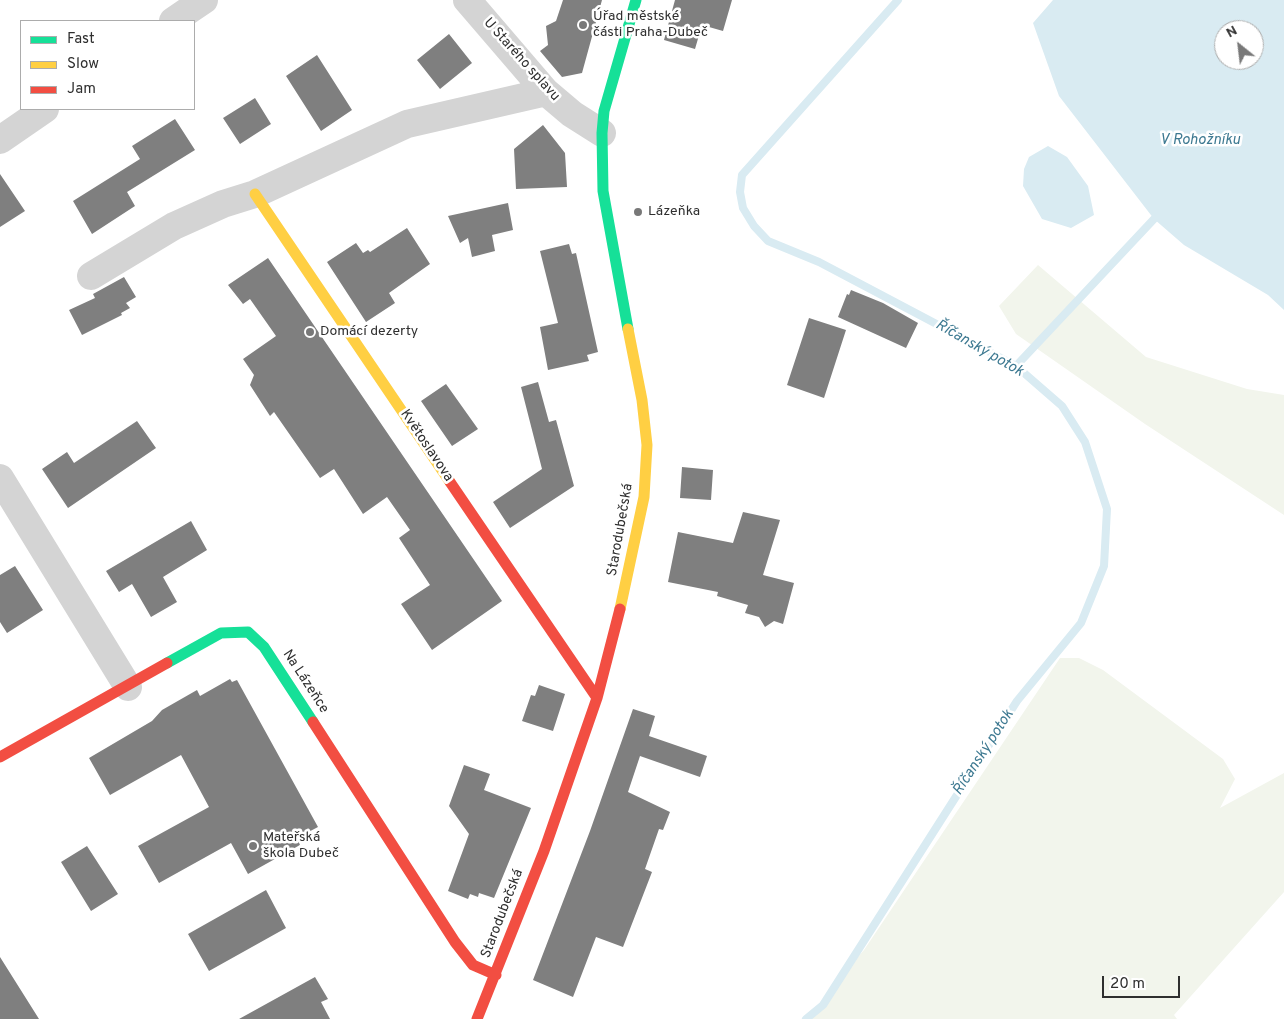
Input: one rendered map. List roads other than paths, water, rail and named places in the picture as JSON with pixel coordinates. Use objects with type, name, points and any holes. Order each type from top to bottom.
[{"type":"street","points":[[174,20],[204,0]]},
{"type":"street","name":"U Starého splavu","points":[[468,0],[546,92],[572,114],[602,133]]},
{"type":"street","name":"Starodubečská","points":[[477,1019],[544,851],[597,698],[628,579],[644,497],[647,445],[638,372],[607,219],[602,133],[604,111],[636,0]]},
{"type":"street","points":[[91,276],[174,226],[223,204],[254,194],[407,124],[546,92]]},
{"type":"street","points":[[0,140],[44,110]]},
{"type":"street","name":"Květoslavova","points":[[254,194],[597,698]]},
{"type":"street","points":[[0,478],[128,687]]},
{"type":"street","name":"Na Lázeňce","points":[[0,757],[128,687],[221,633],[248,632],[264,647],[278,667],[455,942],[473,965],[496,975]]},
{"type":"water","name":"V Rohožníku","points":[[1053,0],[1284,0],[1284,310],[1268,295],[1184,245],[1154,219],[1059,96],[1033,23]]},
{"type":"water","points":[[1048,146],[1067,157],[1088,186],[1094,215],[1071,228],[1042,219],[1023,186],[1024,169],[1029,157]]},
{"type":"waterway","name":"Říčanský potok","points":[[806,1019],[823,1005],[1017,701],[1081,623],[1104,566],[1107,509],[1085,442],[1062,406],[1016,366],[819,262],[768,241],[754,226],[743,208],[740,192],[742,175],[898,0]]},
{"type":"waterway","points":[[1016,366],[1154,219]]},
{"type":"place","name":"Úřad městské části Praha-Dubeč","points":[[583,25]]},
{"type":"place","name":"Lázeňka","points":[[638,212]]},
{"type":"place","name":"Domácí dezerty","points":[[310,332]]},
{"type":"place","name":"Mateřská škola Dubeč","points":[[253,846]]}]
